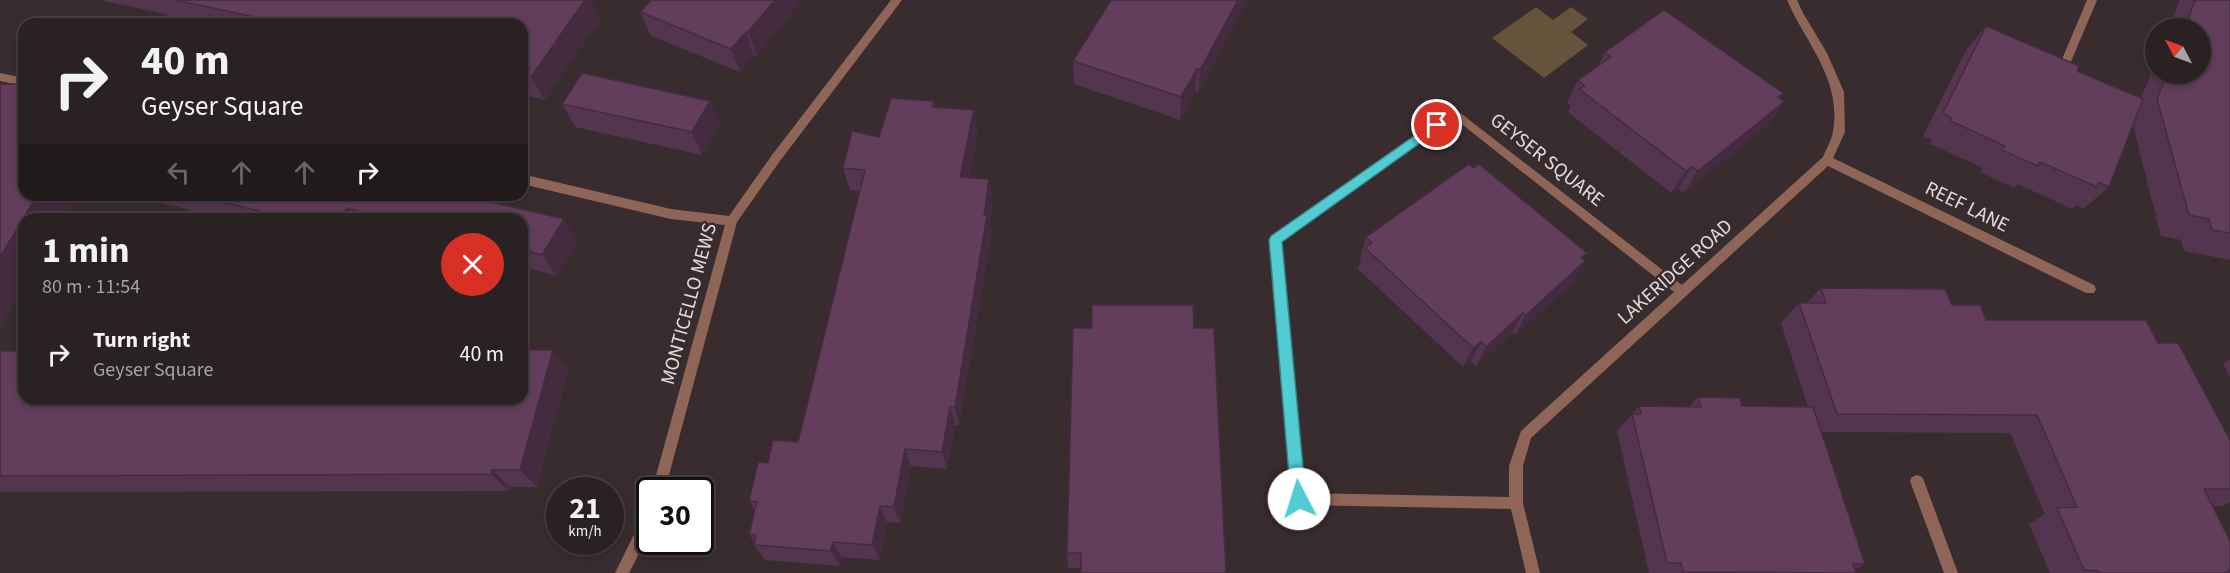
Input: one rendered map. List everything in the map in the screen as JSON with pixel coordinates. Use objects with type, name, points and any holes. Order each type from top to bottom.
[{"type":"street","name":"MONTICELLO MEWS","points":[[662,477],[732,220],[776,158],[897,0]]},
{"type":"street","name":"LAKERIDGE ROAD","points":[[1533,573],[1516,503],[1516,466],[1526,435],[1827,160],[1839,132],[1839,92],[1822,54],[1792,0]]},
{"type":"street","points":[[2062,71],[2092,0]]},
{"type":"street","points":[[0,77],[18,81]]},
{"type":"street","name":"GEYSER SQUARE","points":[[1516,503],[1299,499],[1275,240],[1454,112],[1682,292]]},
{"type":"street","name":"REEF LANE","points":[[1827,160],[2090,289]]},
{"type":"street","points":[[528,179],[671,214],[732,220]]},
{"type":"street","points":[[1917,481],[1951,573]]},
{"type":"street","points":[[622,573],[636,545]]},
{"type":"shaded area","points":[[1536,7],[1553,20],[1571,7],[1588,19],[1571,32],[1588,45],[1544,78],[1492,38]]},
{"type":"building","points":[[175,0],[585,0],[531,77],[528,76],[528,18],[259,18]]},
{"type":"building","points":[[651,0],[775,0],[731,49],[640,12]]},
{"type":"building","points":[[1111,0],[1238,0],[1200,70],[1197,69],[1181,97],[1073,61]]},
{"type":"building","points":[[2195,0],[2230,0],[2230,233],[2212,230],[2209,219],[2189,215],[2157,99],[2163,84],[2211,84],[2211,18],[2189,18]]},
{"type":"building","points":[[1664,10],[1783,93],[1778,97],[1784,102],[1698,171],[1692,167],[1686,171],[1579,89],[1585,86],[1578,80],[1611,57],[1605,52]]},
{"type":"building","points":[[1986,26],[2079,66],[2077,71],[2143,99],[2109,187],[2099,182],[2097,187],[2040,162],[2038,166],[2002,150],[2005,146],[1951,121],[1952,118],[1943,113]]},
{"type":"building","points":[[582,73],[710,101],[692,132],[562,104]]},
{"type":"building","points":[[0,84],[18,84],[18,201],[33,201],[26,213],[18,213],[18,227],[0,257]]},
{"type":"building","points":[[891,98],[934,101],[932,107],[974,110],[960,177],[989,179],[984,215],[987,215],[955,407],[950,407],[942,452],[905,449],[894,507],[880,506],[872,545],[833,542],[831,551],[754,545],[756,535],[749,534],[757,502],[749,501],[758,462],[768,463],[773,440],[798,442],[865,170],[843,168],[852,131],[879,137]]},
{"type":"building","points":[[1469,164],[1473,168],[1479,164],[1587,253],[1581,258],[1585,261],[1526,315],[1523,313],[1486,347],[1481,342],[1473,348],[1365,248],[1372,243],[1366,237]]},
{"type":"building","points":[[218,201],[487,201],[564,219],[542,255],[528,252],[528,213],[367,213],[347,208],[343,213],[268,213]]},
{"type":"building","points":[[1821,288],[1945,289],[1952,305],[1980,305],[1986,320],[2146,320],[2158,343],[2178,343],[2230,440],[2230,489],[2204,489],[2230,541],[2229,573],[2099,573],[2084,570],[2057,508],[2077,507],[2037,415],[1837,414],[1799,303],[1826,303]]},
{"type":"building","points":[[1092,305],[1193,305],[1194,328],[1214,328],[1226,573],[1081,573],[1081,553],[1067,553],[1073,328],[1092,328]]},
{"type":"building","points":[[528,350],[553,350],[520,470],[492,470],[491,474],[0,476],[0,351],[18,351],[18,405],[528,405]]},
{"type":"building","points":[[1698,397],[1740,398],[1742,406],[1813,407],[1865,564],[1853,564],[1856,573],[1683,572],[1681,563],[1667,563],[1632,414],[1641,414],[1639,406],[1701,407]]},
{"type":"route","points":[[1299,499],[1275,240],[1437,125]]}]
